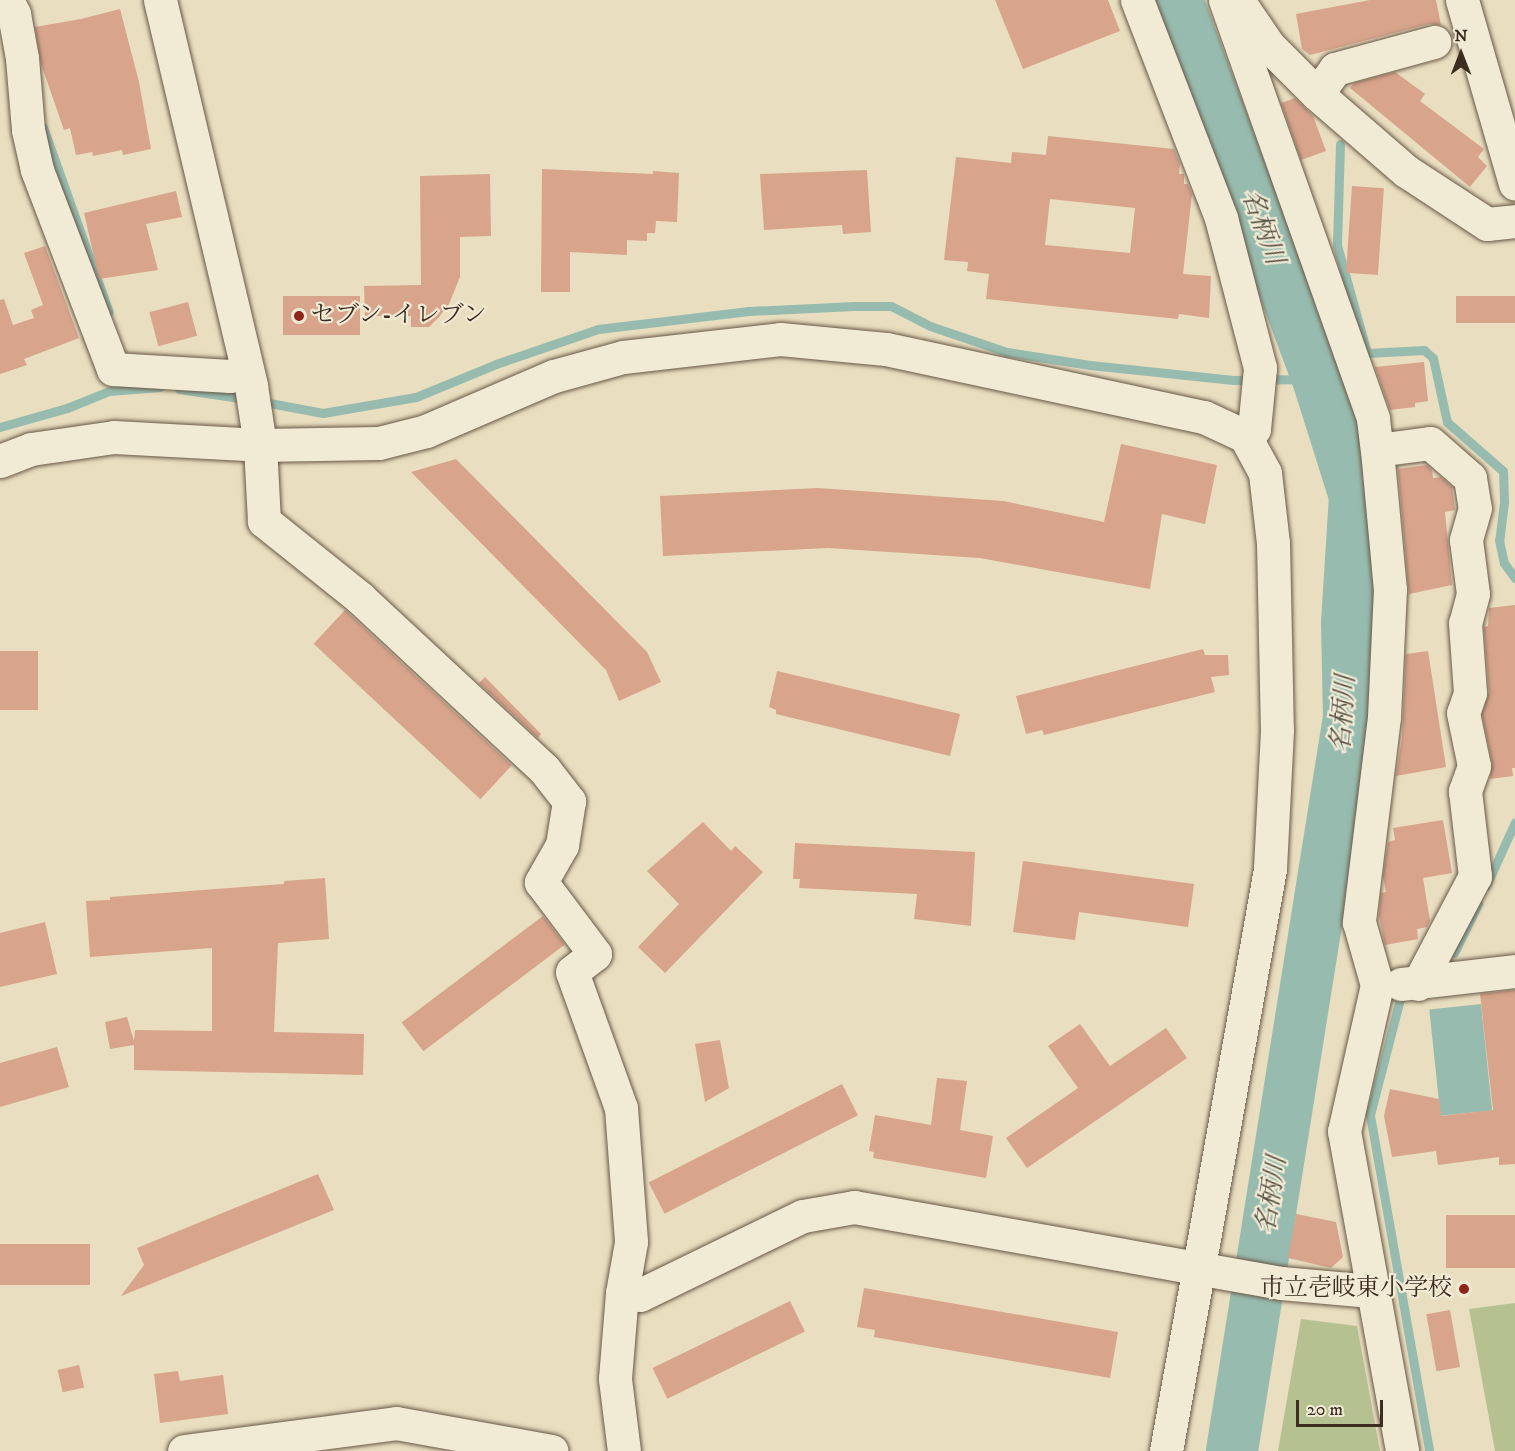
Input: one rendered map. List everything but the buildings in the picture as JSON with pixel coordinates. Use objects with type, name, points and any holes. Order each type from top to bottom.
[{"type":"street","points":[[7,0],[14,14],[22,58],[28,130],[37,170],[113,369],[249,377]]},
{"type":"street","points":[[160,0],[249,377],[257,431],[264,521],[360,598],[544,769],[569,801],[562,845],[541,882],[595,954],[572,972],[621,1108],[631,1242],[622,1293],[615,1379],[624,1451]]},
{"type":"street","points":[[1137,0],[1221,218],[1260,379],[1254,429],[1245,436]]},
{"type":"street","points":[[1226,0],[1373,419],[1377,450],[1390,589],[1384,717],[1359,922],[1377,985],[1344,1131],[1371,1291],[1402,1451]]},
{"type":"street","points":[[1238,0],[1269,46],[1317,94],[1406,171],[1487,224],[1515,221]]},
{"type":"street","points":[[1462,0],[1515,184]]},
{"type":"street","points":[[1317,94],[1335,69],[1434,42]]},
{"type":"street","points":[[0,461],[32,449],[114,437],[257,431],[379,443],[426,431],[554,376],[623,357],[780,339],[886,348],[1204,417],[1245,436],[1265,473],[1273,543],[1278,730],[1270,869],[1214,1271],[1166,1451]]},
{"type":"street","points":[[1377,450],[1430,443],[1470,477],[1475,508],[1466,540],[1473,594],[1465,624],[1470,693],[1463,713],[1474,766],[1465,791],[1475,876],[1418,984]]},
{"type":"street","points":[[1377,985],[1418,984],[1515,971]]},
{"type":"street","points":[[622,1293],[640,1295],[803,1216],[854,1207],[1281,1283],[1371,1291]]},
{"type":"street","points":[[184,1451],[396,1423],[550,1451]]},
{"type":"green space","points":[[1515,1303],[1515,1451],[1495,1451],[1469,1309]]},
{"type":"green space","points":[[1301,1319],[1357,1326],[1380,1451],[1278,1451]]},
{"type":"water","points":[[1481,1004],[1492,1110],[1440,1116],[1429,1009]]},
{"type":"waterway","name":"名柄川","points":[[1177,0],[1318,379],[1355,496],[1347,623],[1349,717],[1232,1451]]},
{"type":"waterway","points":[[43,127],[109,312]]},
{"type":"waterway","points":[[1340,144],[1337,245],[1367,353],[1424,350],[1433,358],[1447,422],[1503,471],[1504,502],[1499,540],[1504,563],[1515,578]]},
{"type":"waterway","points":[[259,401],[323,413],[416,397],[496,364],[598,329],[749,311],[854,306],[891,306],[930,326],[1007,352],[1090,365],[1233,380],[1318,379]]},
{"type":"waterway","points":[[0,427],[67,408],[109,391],[160,387]]},
{"type":"waterway","points":[[179,389],[246,399]]},
{"type":"waterway","points":[[1486,886],[1515,822]]},
{"type":"waterway","points":[[1454,953],[1478,904]]},
{"type":"waterway","points":[[1400,999],[1370,1115],[1429,1451]]},
{"type":"place","name":"セブン-イレブン","points":[[299,316]]},
{"type":"place","name":"市立壱岐東小学校","points":[[1464,1289]]}]
